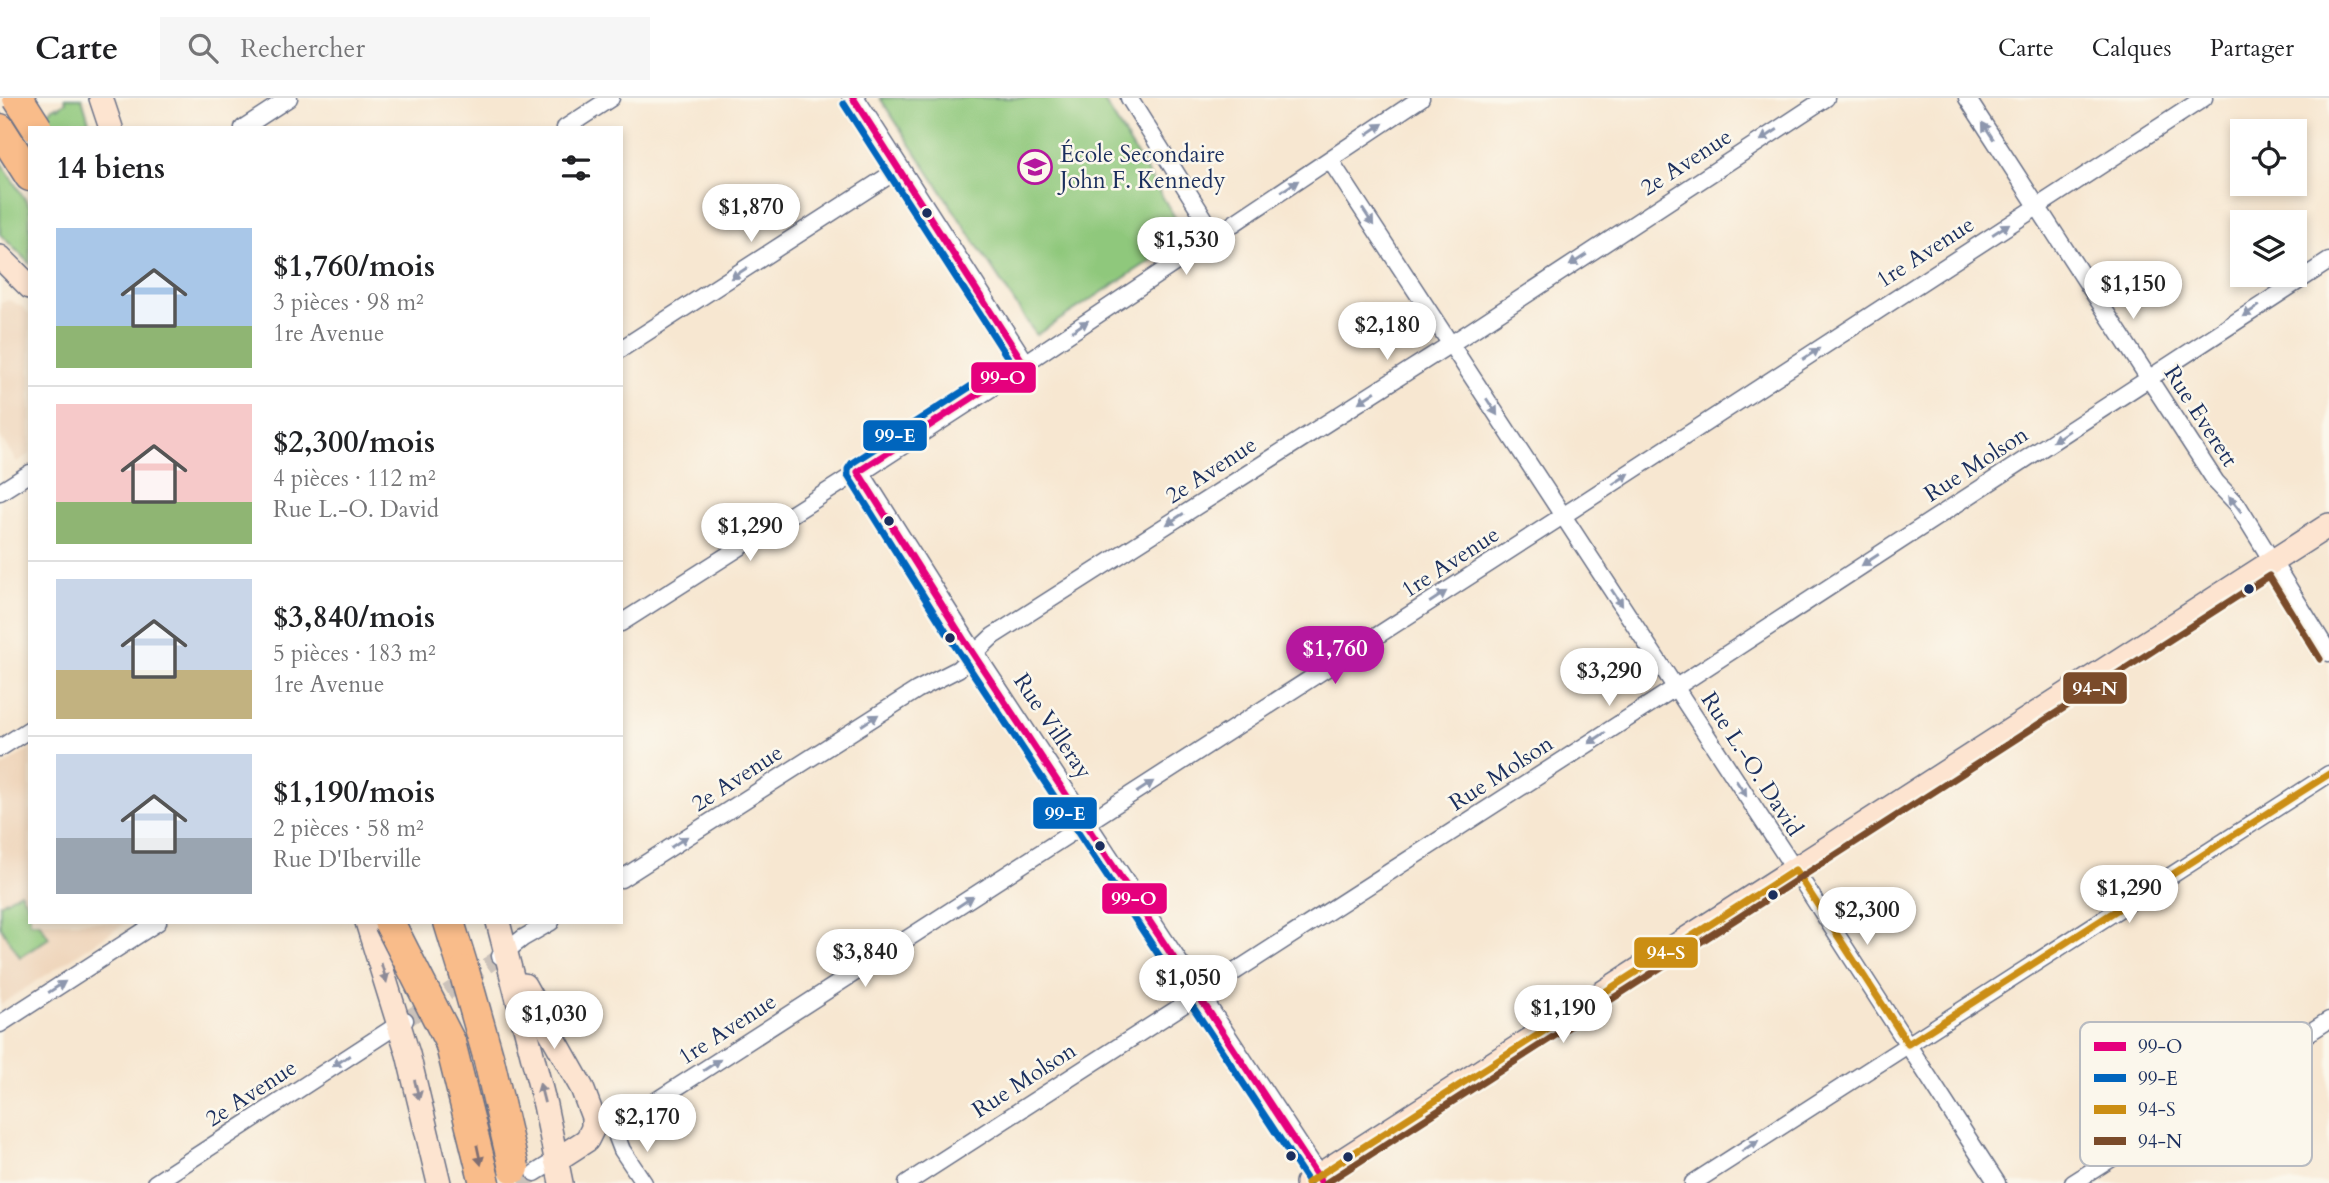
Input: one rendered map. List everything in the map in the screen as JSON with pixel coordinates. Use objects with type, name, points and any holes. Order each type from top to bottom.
[{"type":"highway","points":[[18,98],[36,126]]},
{"type":"highway","points":[[0,129],[28,173]]},
{"type":"highway","points":[[391,924],[450,1042]]},
{"type":"highway","points":[[415,924],[450,1042],[485,1183]]},
{"type":"highway","points":[[450,924],[527,1178]]},
{"type":"highway","points":[[458,924],[464,971]]},
{"type":"main road","points":[[101,98],[110,126]]},
{"type":"main road","points":[[4,270],[28,286]]},
{"type":"main road","points":[[1316,1181],[2329,525]]},
{"type":"main road","points":[[368,924],[403,1021],[439,1183]]},
{"type":"main road","points":[[498,924],[502,954],[545,1105],[561,1183]]},
{"type":"main road","points":[[502,954],[582,1088],[592,1111],[593,1128],[587,1140],[556,1160]]},
{"type":"street","points":[[246,126],[289,98]]},
{"type":"street","points":[[568,126],[611,98]]},
{"type":"street","points":[[853,98],[1024,364]]},
{"type":"street","points":[[1129,98],[1215,235]]},
{"type":"street","points":[[623,622],[1024,364],[1421,98]]},
{"type":"street","name":"2e Avenue","points":[[623,878],[917,690],[951,673],[993,636],[1451,343],[1826,98]]},
{"type":"street","name":"Rue Everett","points":[[1967,98],[2216,482],[2237,503],[2329,653]]},
{"type":"street","name":"1re Avenue","points":[[644,1183],[619,1145],[617,1133],[634,1115],[1563,516],[2204,98]]},
{"type":"street","name":"Rue L.-O. David","points":[[1330,160],[1997,1183]]},
{"type":"street","points":[[623,348],[899,170]]},
{"type":"street","name":"Rue Molson","points":[[907,1183],[1675,688],[2329,261]]},
{"type":"street","name":"Rue Villeray","points":[[858,472],[974,654],[1199,994],[1316,1181]]},
{"type":"street","points":[[0,492],[28,474]]},
{"type":"street","points":[[0,748],[28,730]]},
{"type":"street","points":[[1693,1183],[2329,774]]},
{"type":"street","points":[[0,1024],[155,924]]},
{"type":"street","points":[[502,954],[548,924]]},
{"type":"street","points":[[2312,1031],[2329,1020]]},
{"type":"street","name":"2e Avenue","points":[[155,1183],[403,1021]]},
{"type":"street","points":[[527,1178],[556,1160]]},
{"type":"street","points":[[2073,1183],[2100,1166]]},
{"type":"shaded area","points":[[9,300],[28,313],[28,455],[17,462],[0,436],[0,303]]},
{"type":"shaded area","points":[[28,750],[28,924],[124,924],[0,1005],[0,768]]},
{"type":"green space","points":[[65,98],[82,98],[90,126],[55,126],[47,113],[66,102]]},
{"type":"green space","name":"École Secondaire John F. Kennedy","points":[[880,98],[1102,98],[1187,237],[1036,335]]},
{"type":"green space","points":[[0,161],[28,204],[28,262],[0,234]]},
{"type":"green space","points":[[20,892],[28,905],[28,924],[40,924],[49,938],[20,957],[0,926],[0,904]]},
{"type":"tunnel","points":[[407,1019],[498,958]]},
{"type":"tunnel","points":[[520,1183],[535,1173]]},
{"type":"transit line","name":"99-O","points":[[853,98],[1024,364],[858,472],[964,640],[1322,1183]]},
{"type":"transit line","name":"99-E","points":[[844,104],[1010,361],[852,463],[848,476],[955,646],[1309,1183]]},
{"type":"transit line","name":"94-N","points":[[1326,1183],[2269,576],[2320,659]]},
{"type":"transit line","name":"94-S","points":[[1307,1183],[1795,870],[1908,1044],[2329,774]]},
{"type":"place","name":"École Secondaire John F. Kennedy","points":[[1035,167]]}]
